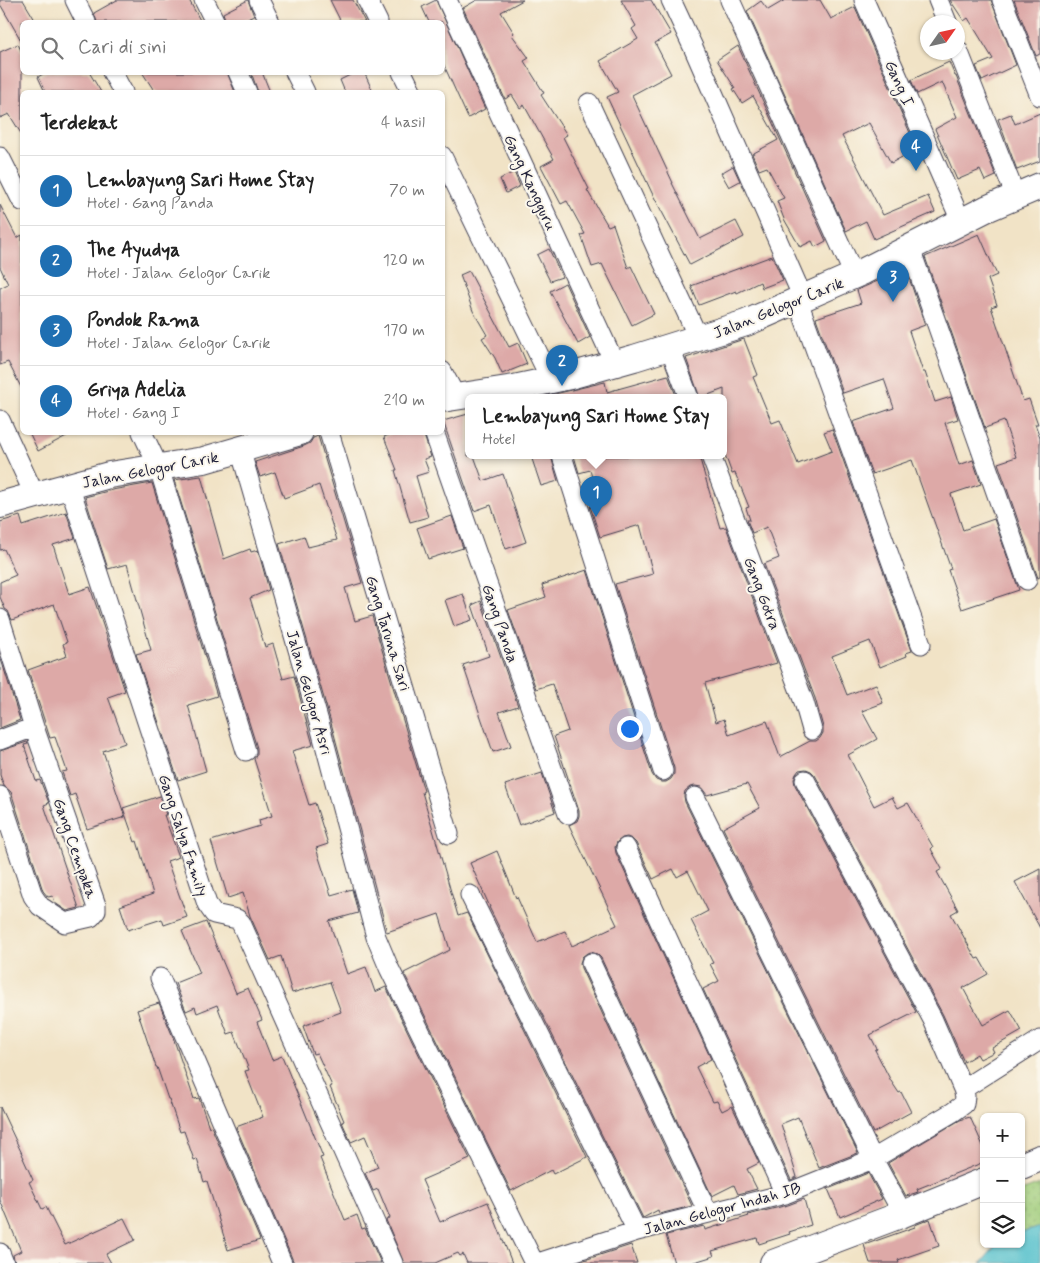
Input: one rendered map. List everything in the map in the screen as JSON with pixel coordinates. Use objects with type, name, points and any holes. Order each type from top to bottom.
[{"type":"street","points":[[75,0],[85,20]]},
{"type":"street","points":[[204,0],[214,20]]},
{"type":"street","points":[[259,0],[269,20]]},
{"type":"street","points":[[367,0],[377,20]]},
{"type":"street","name":"Gang Kangguru","points":[[447,0],[615,364]]},
{"type":"street","points":[[671,0],[693,47],[800,299],[921,644]]},
{"type":"street","points":[[730,0],[854,276]]},
{"type":"street","name":"Gang I","points":[[864,0],[961,221]]},
{"type":"street","points":[[938,0],[943,15]]},
{"type":"street","points":[[1002,0],[1040,96]]},
{"type":"street","points":[[962,60],[1016,196]]},
{"type":"street","points":[[114,75],[122,90]]},
{"type":"street","points":[[239,75],[246,90]]},
{"type":"street","points":[[296,75],[304,90]]},
{"type":"street","points":[[404,75],[411,90]]},
{"type":"street","points":[[589,104],[698,337]]},
{"type":"street","points":[[0,157],[20,197]]},
{"type":"street","points":[[445,163],[544,387]]},
{"type":"street","name":"Jalan Gelogor Carik","points":[[475,394],[514,388],[544,387],[746,323],[854,276],[961,221],[1040,186]]},
{"type":"street","points":[[910,248],[1027,580]]},
{"type":"street","points":[[670,348],[687,394]]},
{"type":"street","points":[[445,383],[449,398]]},
{"type":"street","name":"Jalan Gelogor Carik","points":[[449,398],[465,396]]},
{"type":"street","points":[[0,420],[36,496]]},
{"type":"street","points":[[143,435],[159,468],[246,751]]},
{"type":"street","name":"Jalan Gelogor Carik","points":[[0,505],[109,475],[204,460],[292,435]]},
{"type":"street","name":"Gang Taruna Sari","points":[[330,435],[449,834]]},
{"type":"street","name":"Gang Panda","points":[[435,435],[568,814]]},
{"type":"street","name":"Jalan Gelogor Asri","points":[[240,449],[319,722],[376,937],[389,968],[536,1263]]},
{"type":"street","points":[[563,459],[663,771]]},
{"type":"street","name":"Gang Gotra","points":[[712,459],[804,702],[812,730]]},
{"type":"street","name":"Gang Salya Family","points":[[68,485],[207,904],[214,914],[237,919],[241,923],[393,1263]]},
{"type":"street","name":"Gang Cempaka","points":[[0,619],[34,727],[96,905],[96,911],[91,917],[65,923],[48,912],[33,896],[0,796]]},
{"type":"street","points":[[0,740],[34,727]]},
{"type":"street","points":[[805,780],[932,1020],[963,1089],[1040,1040]]},
{"type":"street","points":[[695,797],[873,1159],[903,1214]]},
{"type":"street","points":[[0,824],[22,890]]},
{"type":"street","points":[[626,848],[786,1194]]},
{"type":"street","points":[[470,895],[637,1231]]},
{"type":"street","points":[[591,963],[708,1213]]},
{"type":"street","points":[[160,978],[282,1263]]},
{"type":"street","name":"Jalan Gelogor Indah IB","points":[[536,1263],[637,1231],[786,1194],[873,1159],[960,1108],[964,1104],[965,1096],[963,1089]]},
{"type":"street","points":[[1025,1164],[1040,1158]]},
{"type":"street","points":[[773,1263],[980,1184]]},
{"type":"street","points":[[0,1253],[4,1263]]},
{"type":"green space","points":[[1040,1184],[1040,1227],[1025,1232],[1025,1203],[1025,1190]]},
{"type":"water","points":[[1040,1227],[1040,1263],[981,1263],[994,1248],[1025,1248],[1025,1232]]},
{"type":"building","points":[[0,0],[23,0],[35,20],[20,20],[20,39],[0,4]]},
{"type":"building","points":[[117,0],[189,0],[200,20],[96,20],[94,13]]},
{"type":"building","points":[[248,0],[254,16],[245,20],[225,20],[223,13]]},
{"type":"building","points":[[330,0],[353,0],[364,20],[340,20]]},
{"type":"building","points":[[436,0],[445,20],[428,20],[422,7]]},
{"type":"building","points":[[477,0],[523,0],[501,12],[514,33],[512,35],[529,58],[524,61],[544,93],[541,95],[567,135],[563,137],[589,189],[587,190],[608,226],[613,224],[628,268],[631,266],[654,314],[632,325],[602,264],[592,267],[581,235],[585,234],[567,201],[561,204],[541,166],[554,159],[524,105],[520,108],[512,95],[505,99],[463,8]]},
{"type":"building","points":[[621,0],[651,0],[671,34],[655,43],[671,74],[632,95],[700,239],[736,221],[744,237],[690,265],[652,193],[607,97],[618,92],[600,61],[638,39],[632,29],[636,26]]},
{"type":"building","points":[[785,0],[820,0],[831,19],[855,7],[917,149],[891,163],[869,123],[842,136],[883,215],[928,196],[935,212],[874,239],[866,221],[846,231],[747,11],[761,1],[768,10]]},
{"type":"building","points":[[950,0],[991,0],[1016,65],[982,81],[976,66],[993,59],[968,18],[965,20],[965,15],[960,15]]},
{"type":"building","points":[[1014,0],[1040,0],[1040,54],[1036,56]]},
{"type":"building","points":[[445,20],[485,109],[468,118],[445,68]]},
{"type":"building","points":[[18,44],[20,48],[22,90],[20,90],[20,132],[9,114],[0,118],[0,52]]},
{"type":"building","points":[[738,46],[826,241],[815,247],[812,241],[800,247],[784,219],[777,201],[784,198],[767,167],[759,170],[752,154],[778,140],[753,96],[742,103],[717,60]]},
{"type":"building","points":[[949,62],[996,176],[985,181],[980,170],[957,180],[935,129],[957,117],[942,82],[917,94],[911,80]]},
{"type":"building","points":[[41,75],[91,75],[100,90],[44,90],[38,77]]},
{"type":"building","points":[[144,75],[228,75],[234,90],[154,90]]},
{"type":"building","points":[[252,75],[263,75],[269,90],[257,90]]},
{"type":"building","points":[[350,75],[365,75],[372,90],[344,90],[340,80]]},
{"type":"building","points":[[1040,113],[1040,161],[1017,170],[998,119],[1011,114],[1015,124]]},
{"type":"building","points":[[733,166],[740,181],[729,187],[721,173]]},
{"type":"building","points":[[514,172],[520,186],[506,193],[500,179]]},
{"type":"building","points":[[0,205],[17,238],[20,236],[20,385],[8,362],[0,365],[0,288],[8,284],[0,267]]},
{"type":"building","points":[[979,234],[997,275],[988,279],[997,305],[991,307],[1023,401],[1029,399],[1038,424],[1035,424],[1040,437],[1040,577],[1038,578],[998,463],[1016,457],[1004,421],[985,428],[925,257]]},
{"type":"building","points":[[549,249],[562,277],[550,281],[537,255]]},
{"type":"building","points":[[772,256],[783,280],[762,288],[760,282],[737,293],[736,291],[699,305],[691,286]]},
{"type":"building","points":[[469,271],[509,347],[518,343],[527,364],[502,374],[495,358],[482,338],[487,335],[473,311],[460,275]]},
{"type":"building","points":[[908,275],[925,325],[909,331],[923,372],[925,372],[935,402],[951,397],[958,419],[945,423],[959,465],[973,460],[981,484],[951,494],[963,530],[994,519],[1019,590],[962,609],[948,570],[951,569],[912,460],[872,474],[853,422],[894,408],[884,379],[843,393],[816,318],[861,303],[857,290],[880,280],[882,284]]},
{"type":"building","points":[[565,283],[590,337],[578,344],[550,291]]},
{"type":"building","points":[[744,339],[758,375],[753,377],[772,423],[780,420],[798,464],[832,451],[824,432],[832,429],[912,651],[906,653],[907,656],[880,667],[870,641],[832,656],[847,695],[876,684],[883,703],[862,711],[877,739],[848,755],[874,806],[892,797],[898,808],[908,803],[933,847],[931,849],[942,869],[937,872],[958,910],[951,914],[976,959],[979,958],[988,974],[963,988],[983,1025],[1010,1010],[1022,1031],[992,1048],[994,1052],[980,1059],[977,1054],[964,1062],[943,1015],[815,775],[806,769],[799,770],[794,779],[795,785],[916,1012],[870,1035],[877,1049],[875,1050],[891,1081],[899,1093],[901,1092],[911,1112],[873,1133],[723,828],[760,808],[747,784],[707,795],[701,787],[690,787],[685,791],[685,802],[858,1153],[819,1168],[798,1117],[781,1124],[797,1177],[791,1180],[703,989],[719,981],[710,964],[713,963],[691,920],[708,911],[688,871],[677,877],[673,869],[653,879],[636,843],[627,837],[622,838],[615,847],[616,853],[711,1059],[696,1067],[713,1102],[717,1101],[722,1111],[732,1106],[759,1163],[747,1169],[757,1189],[738,1194],[734,1185],[712,1196],[601,958],[597,954],[587,953],[582,957],[581,968],[692,1206],[659,1214],[658,1210],[643,1218],[489,907],[470,863],[497,851],[516,898],[537,942],[565,931],[572,946],[617,925],[569,825],[577,821],[579,811],[554,736],[568,731],[552,684],[536,689],[508,610],[546,597],[542,585],[587,570],[652,774],[656,780],[666,782],[674,774],[674,768],[615,584],[653,574],[640,525],[600,537],[590,506],[599,503],[590,470],[579,473],[575,459],[700,459],[720,528],[726,527],[777,663],[705,683],[716,722],[724,719],[729,735],[767,721],[780,757],[810,741],[816,741],[823,733],[815,698],[764,564],[779,558],[767,527],[752,533],[747,520],[750,520],[746,508],[749,507],[735,473],[732,474],[727,459],[727,394],[724,394],[724,389],[711,394],[699,394],[686,358]]},
{"type":"building","points":[[668,375],[675,394],[555,394],[605,382],[607,392]]},
{"type":"building","points":[[465,415],[465,459],[475,459],[483,481],[503,474],[526,542],[506,549],[491,505],[474,511],[445,427],[445,420]]},
{"type":"building","points":[[30,435],[68,435],[38,451]]},
{"type":"building","points":[[388,435],[424,435],[431,457],[424,459],[429,472],[416,476],[428,517],[410,522],[395,470],[397,470],[384,437]]},
{"type":"building","points":[[318,436],[362,583],[345,588],[355,621],[372,616],[424,791],[422,792],[458,916],[467,913],[587,1157],[553,1174],[551,1170],[511,1191],[404,973],[450,950],[439,914],[387,932],[330,719],[279,544],[304,536],[308,547],[337,540],[319,485],[284,498],[275,472],[260,477],[255,462],[304,446]]},
{"type":"building","points":[[532,459],[552,459],[558,481],[541,486]]},
{"type":"building","points":[[201,476],[224,559],[250,549],[251,552],[258,550],[269,590],[250,598],[265,647],[273,644],[283,679],[294,676],[313,745],[292,751],[309,805],[315,803],[328,844],[316,848],[331,895],[352,889],[358,913],[329,921],[347,974],[366,967],[375,992],[386,987],[470,1159],[422,1180],[440,1222],[488,1202],[512,1263],[467,1263],[463,1254],[460,1256],[458,1253],[435,1263],[404,1263],[386,1220],[390,1218],[378,1189],[373,1191],[365,1173],[378,1167],[365,1136],[351,1142],[330,1087],[332,1086],[317,1053],[313,1054],[303,1026],[341,1012],[330,982],[292,993],[281,956],[270,960],[250,916],[243,893],[228,898],[211,841],[260,826],[259,820],[272,816],[254,759],[257,754],[257,748],[174,480]]},
{"type":"building","points":[[152,483],[217,696],[188,705],[206,771],[178,780],[136,654],[151,650],[127,564],[108,569],[85,497]]},
{"type":"building","points":[[66,512],[75,538],[53,545],[69,594],[90,587],[125,691],[108,697],[125,743],[103,751],[125,817],[87,829],[75,794],[70,796],[62,772],[67,771],[55,737],[50,738],[28,670],[67,656],[63,644],[67,642],[54,604],[12,620],[0,597],[0,582],[16,575],[4,549],[0,550],[0,522],[20,516],[23,526]]},
{"type":"building","points":[[452,516],[463,548],[428,559],[417,528]]},
{"type":"building","points":[[463,594],[472,620],[454,626],[445,600]]},
{"type":"building","points":[[481,601],[518,706],[499,712],[511,746],[493,752],[463,665],[489,656],[472,605]]},
{"type":"building","points":[[0,656],[20,720],[0,728]]},
{"type":"building","points":[[27,742],[28,744],[24,745],[36,781],[40,780],[49,803],[44,805],[79,908],[67,911],[55,903],[53,896],[48,897],[43,891],[11,792],[4,786],[0,775],[0,751]]},
{"type":"building","points":[[542,773],[555,812],[519,825],[505,785]]},
{"type":"building","points":[[160,796],[166,815],[164,815],[179,857],[167,861],[187,917],[164,925],[162,919],[128,930],[120,906],[153,894],[137,841],[135,842],[123,808]]},
{"type":"building","points":[[1040,869],[1040,928],[1015,882]]},
{"type":"building","points":[[206,922],[236,993],[248,988],[262,1020],[257,1022],[272,1060],[282,1056],[323,1157],[320,1158],[345,1220],[357,1215],[362,1229],[365,1228],[381,1263],[294,1263],[236,1127],[263,1117],[245,1071],[249,1070],[234,1032],[228,1034],[217,1005],[197,1013],[195,1007],[186,1011],[175,983],[200,973],[182,931]]},
{"type":"building","points":[[159,1003],[173,1037],[194,1099],[199,1098],[209,1127],[211,1126],[260,1240],[228,1250],[207,1181],[204,1182],[197,1159],[194,1160],[184,1131],[180,1132],[137,1010]]},
{"type":"building","points":[[0,1107],[33,1180],[29,1182],[42,1209],[46,1207],[65,1245],[124,1218],[135,1240],[106,1254],[111,1263],[15,1263],[13,1255],[21,1251],[0,1200]]},
{"type":"building","points":[[970,1117],[980,1139],[980,1164],[917,1189],[918,1192],[906,1196],[888,1163],[960,1120]]},
{"type":"building","points":[[868,1173],[882,1199],[840,1217],[828,1189]]},
{"type":"building","points":[[804,1199],[811,1225],[759,1244],[757,1238],[712,1251],[714,1256],[691,1263],[674,1263],[666,1235],[704,1226],[705,1230]]},
{"type":"building","points":[[930,1219],[939,1246],[898,1260],[899,1263],[870,1263],[864,1245],[915,1227],[915,1225]]},
{"type":"building","points":[[631,1245],[637,1263],[575,1263]]},
{"type":"place","name":"Griya Adelia","points":[[916,171]]},
{"type":"place","name":"Pondok Rama","points":[[893,302]]},
{"type":"place","name":"The Ayudya","points":[[562,386]]},
{"type":"place","name":"Lembayung Sari Home Stay","points":[[596,517]]}]
